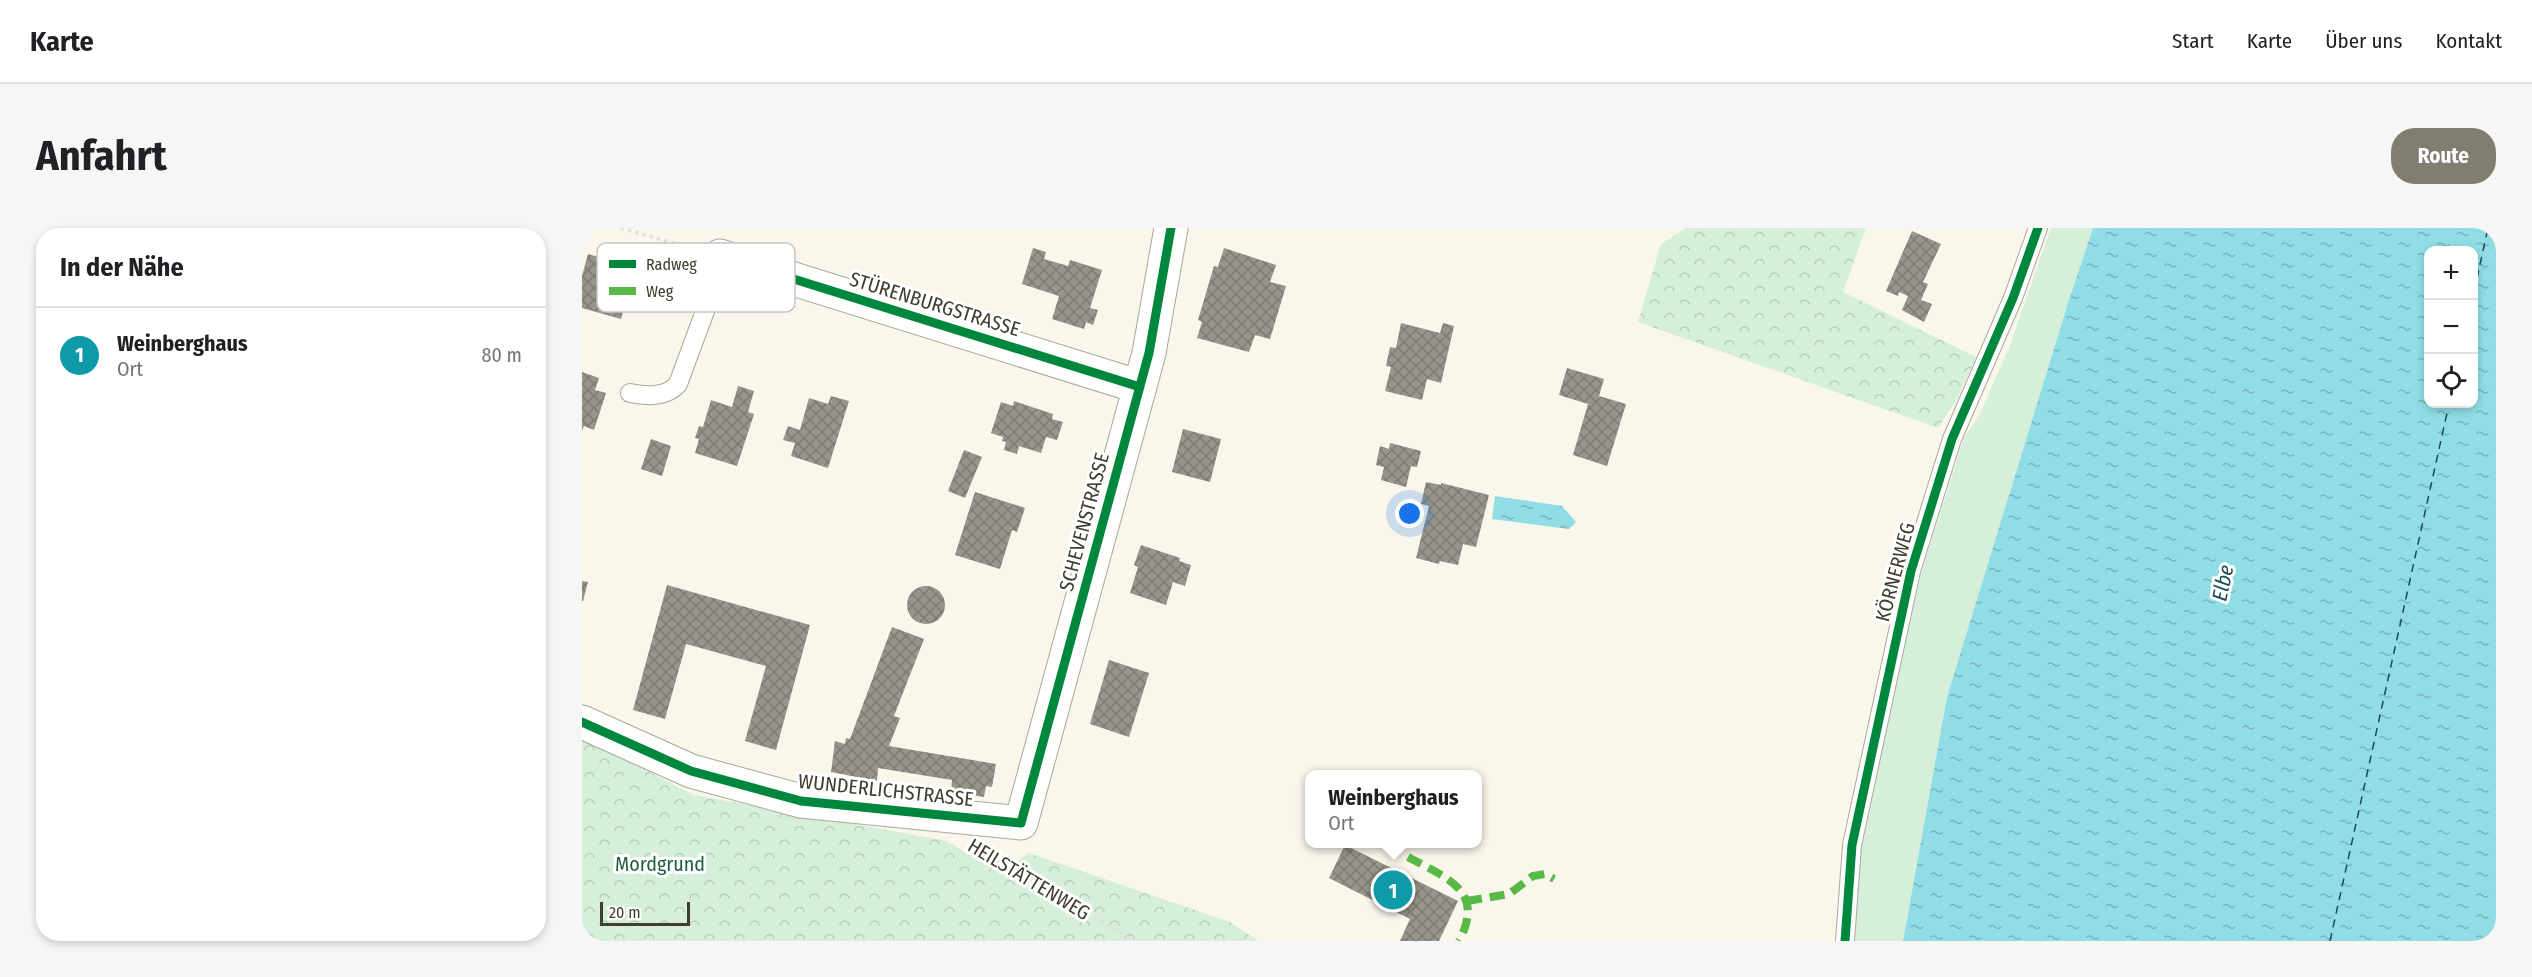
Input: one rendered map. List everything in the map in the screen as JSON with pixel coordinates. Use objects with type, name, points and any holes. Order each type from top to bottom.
[{"type":"street","name":"SCHEVENSTRASSE","points":[[1021,823],[1149,353],[1171,228]]},
{"type":"street","name":"STÜRENBURGSTRASSE","points":[[795,280],[1140,387]]},
{"type":"street","name":"WUNDERLICHSTRASSE","points":[[582,722],[691,771],[801,801],[1021,823]]},
{"type":"lane","name":"KÖRNERWEG","points":[[1845,941],[1851,845],[1911,571],[1952,439],[2013,298],[2038,228]]},
{"type":"lane","points":[[630,393],[655,395],[674,390],[703,312]]},
{"type":"path","points":[[621,228],[673,243]]},
{"type":"green space","points":[[1686,228],[1866,228],[1843,292],[1976,357],[1958,397],[1938,428],[1638,322],[1661,244]]},
{"type":"green space","points":[[2051,228],[2093,228],[1947,697],[1903,941],[1852,941],[1861,846],[1887,717],[1921,574],[1964,438],[1979,416],[2009,348]]},
{"type":"green space","name":"Mordgrund","points":[[582,737],[694,795],[947,841],[1000,873],[1029,853],[1230,922],[1258,941],[582,941]]},
{"type":"water","name":"Elbe","points":[[2093,228],[2496,228],[2496,941],[1903,941],[1947,697]]},
{"type":"water","points":[[1495,496],[1562,506],[1576,522],[1569,529],[1492,519]]},
{"type":"building","points":[[1912,231],[1941,244],[1923,282],[1928,284],[1921,300],[1932,304],[1924,322],[1902,310],[1908,296],[1899,292],[1898,296],[1886,291]]},
{"type":"building","points":[[1033,248],[1046,252],[1044,259],[1068,266],[1070,260],[1102,270],[1090,308],[1098,310],[1093,325],[1086,322],[1084,329],[1052,319],[1059,296],[1022,284]]},
{"type":"building","points":[[1224,248],[1276,265],[1270,282],[1286,286],[1270,339],[1255,335],[1249,352],[1197,338],[1202,322],[1198,320],[1214,266],[1218,267]]},
{"type":"building","points":[[588,254],[597,257],[597,312],[623,312],[621,319],[582,308],[582,276]]},
{"type":"building","points":[[1401,323],[1440,333],[1443,323],[1454,326],[1441,383],[1427,379],[1422,400],[1385,391],[1391,367],[1386,366],[1390,347],[1396,348]]},
{"type":"building","points":[[1567,368],[1604,379],[1599,396],[1626,404],[1607,466],[1573,455],[1588,404],[1559,395]]},
{"type":"building","points":[[582,372],[599,378],[595,390],[606,393],[594,430],[584,426],[582,431]]},
{"type":"building","points":[[738,386],[754,391],[748,412],[754,414],[737,466],[695,453],[699,439],[695,438],[699,426],[703,427],[711,400],[732,407]]},
{"type":"building","points":[[831,396],[849,401],[828,468],[791,456],[795,443],[783,440],[788,426],[800,430],[809,398],[828,404]]},
{"type":"building","points":[[1014,401],[1053,414],[1052,419],[1063,422],[1057,440],[1046,437],[1041,453],[1019,446],[1017,454],[1004,450],[1006,442],[1002,441],[1003,437],[991,433],[1001,402],[1013,406]]},
{"type":"building","points":[[1183,429],[1221,439],[1210,482],[1172,472]]},
{"type":"building","points":[[651,439],[671,446],[662,476],[641,469]]},
{"type":"building","points":[[1390,443],[1421,451],[1417,467],[1411,466],[1406,487],[1381,480],[1384,467],[1376,465],[1380,446],[1389,449]]},
{"type":"building","points":[[964,450],[982,457],[965,498],[948,491]]},
{"type":"building","points":[[1426,482],[1441,485],[1441,483],[1489,495],[1476,547],[1463,544],[1458,565],[1440,561],[1439,564],[1416,558],[1429,506],[1421,504]]},
{"type":"building","points":[[975,492],[1025,508],[1017,532],[1012,530],[1000,569],[955,555]]},
{"type":"building","points":[[1141,545],[1180,558],[1179,561],[1191,565],[1185,586],[1173,582],[1166,605],[1130,593],[1138,567],[1134,565]]},
{"type":"building","points":[[582,581],[588,582],[583,601],[582,601]]},
{"type":"building","points":[[667,585],[810,625],[776,750],[745,741],[766,666],[686,644],[665,719],[633,710]]},
{"type":"building","points":[[926,586],[940,591],[945,605],[940,619],[926,624],[912,619],[907,605],[912,591]]},
{"type":"building","points":[[892,627],[924,639],[894,716],[900,718],[889,746],[996,764],[992,787],[986,786],[984,797],[951,792],[952,780],[878,768],[877,781],[831,772],[835,741],[845,744],[846,738],[850,739]]},
{"type":"building","points":[[1109,660],[1149,673],[1129,737],[1090,724]]},
{"type":"building","points":[[1344,848],[1351,848],[1458,901],[1439,941],[1400,941],[1410,919],[1329,878]]},
{"type":"ferry route","points":[[2478,274],[2488,228]]},
{"type":"ferry route","points":[[2330,941],[2448,408]]},
{"type":"marked path","points":[[1408,857],[1448,879],[1465,898],[1468,909],[1466,924],[1459,941]]},
{"type":"marked path","points":[[1467,901],[1509,894],[1533,876],[1545,874],[1554,879]]},
{"type":"cycle path","points":[[582,722],[691,771],[801,801],[1021,823],[1149,353],[1171,228]]},
{"type":"cycle path","points":[[1845,941],[1852,845],[1911,571],[1952,439],[2013,298],[2038,228]]},
{"type":"cycle path","points":[[795,279],[1140,387]]},
{"type":"place","name":"Weinberghaus","points":[[1393,890]]}]
